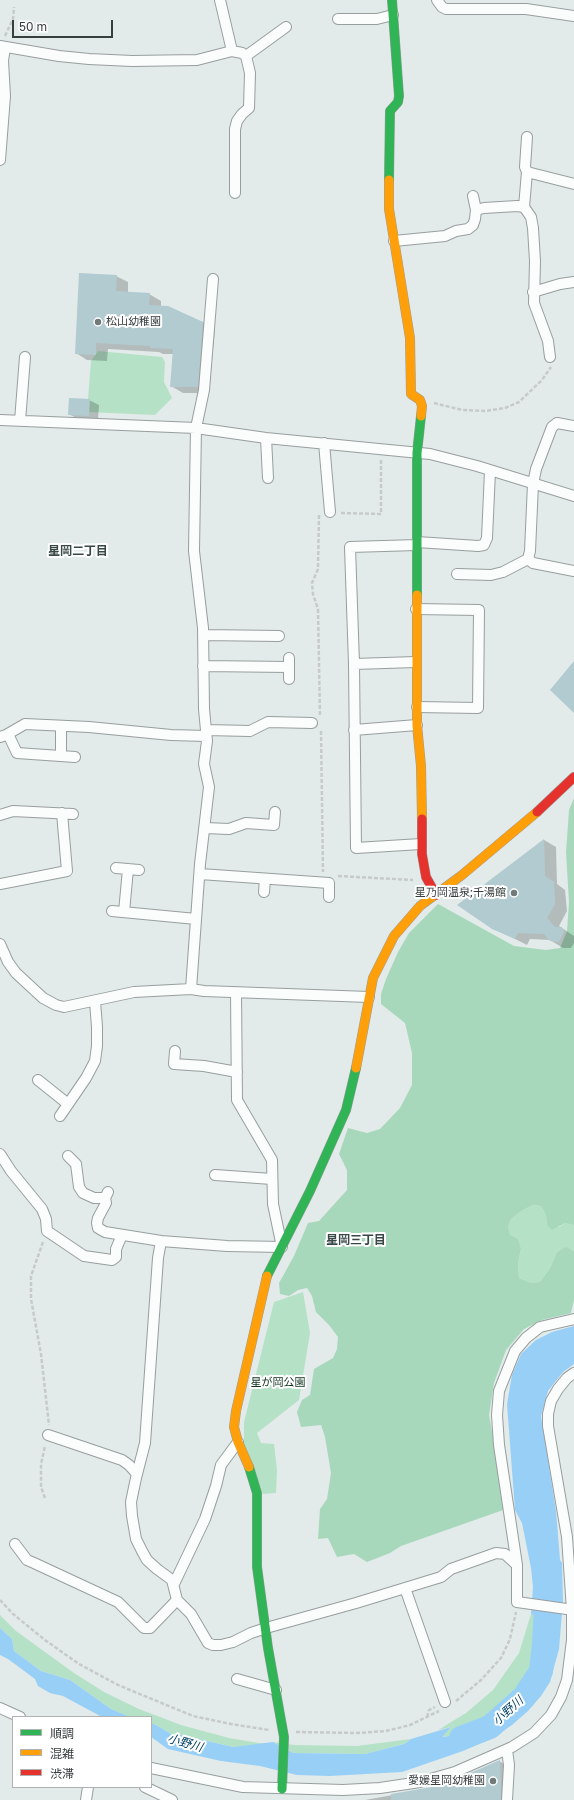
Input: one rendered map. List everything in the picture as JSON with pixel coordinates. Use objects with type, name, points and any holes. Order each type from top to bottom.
[{"type":"street","points":[[220,0],[232,51]]},
{"type":"street","points":[[392,0],[399,89],[398,102],[390,111],[389,209],[410,338],[411,394],[420,400],[422,406],[418,453],[416,609],[417,725],[421,766],[421,844],[426,877],[436,895]]},
{"type":"street","points":[[437,0],[442,7],[446,9],[526,9],[574,16]]},
{"type":"street","points":[[338,19],[377,19],[393,15]]},
{"type":"street","points":[[246,56],[286,27]]},
{"type":"street","points":[[0,160],[5,96],[2,44],[89,60],[198,60],[232,51],[242,53],[246,56],[250,72],[249,108],[237,121],[235,129],[235,193]]},
{"type":"street","points":[[527,138],[525,167],[527,172],[524,207],[531,217],[533,228],[535,261],[533,292],[534,303],[548,341],[550,356]]},
{"type":"street","points":[[527,172],[574,184]]},
{"type":"street","points":[[394,241],[445,236],[456,231],[468,229],[473,225],[476,210],[473,196]]},
{"type":"street","points":[[476,210],[484,208],[524,207]]},
{"type":"street","points":[[191,990],[196,919],[209,787],[204,764],[206,733],[203,635],[194,551],[196,428],[204,390],[213,279]]},
{"type":"street","points":[[533,292],[560,284],[574,282]]},
{"type":"street","points":[[20,421],[25,357]]},
{"type":"street","points":[[0,420],[196,428],[266,438],[430,454],[574,496]]},
{"type":"street","points":[[457,574],[490,575],[503,572],[528,559],[530,551],[533,484],[536,469],[552,426],[557,423],[574,426]]},
{"type":"street","points":[[266,438],[268,478]]},
{"type":"street","points":[[324,443],[330,512]]},
{"type":"street","points":[[421,844],[356,848],[354,664],[350,547],[417,544],[484,545],[487,538],[490,471]]},
{"type":"street","points":[[528,559],[534,562],[574,571]]},
{"type":"street","points":[[416,609],[480,610],[478,708],[417,707]]},
{"type":"street","points":[[203,635],[279,636]]},
{"type":"street","points":[[203,666],[289,662],[289,679]]},
{"type":"street","points":[[354,664],[416,662]]},
{"type":"street","points":[[75,757],[16,753],[4,735],[25,724],[171,735],[250,731],[268,722],[318,723]]},
{"type":"street","points":[[354,730],[417,725]]},
{"type":"street","points":[[61,726],[61,756]]},
{"type":"street","points":[[282,1786],[284,1737],[257,1567],[257,1493],[253,1476],[238,1442],[234,1427],[236,1411],[268,1274],[310,1191],[346,1110],[373,978],[394,936],[420,906],[436,895],[547,804],[574,777]]},
{"type":"street","points":[[0,814],[13,811],[74,814]]},
{"type":"street","points":[[205,828],[229,829],[246,823],[274,825],[275,812]]},
{"type":"street","points":[[0,884],[67,871],[62,813]]},
{"type":"street","points":[[116,868],[140,870]]},
{"type":"street","points":[[124,912],[128,869]]},
{"type":"street","points":[[200,874],[329,883],[329,897]]},
{"type":"street","points":[[264,892],[265,879]]},
{"type":"street","points":[[112,911],[196,919]]},
{"type":"street","points":[[0,944],[8,962],[16,974],[43,998],[56,1006],[64,1007],[134,992],[191,990],[236,993],[369,997]]},
{"type":"street","points":[[236,993],[237,1100],[272,1160],[273,1204],[282,1247]]},
{"type":"street","points":[[60,1116],[86,1078],[95,1061],[97,1026],[95,1001]]},
{"type":"street","points":[[175,1051],[174,1064],[204,1066],[236,1072]]},
{"type":"street","points":[[96,1054],[106,1056]]},
{"type":"street","points":[[43,1080],[68,1104]]},
{"type":"street","points":[[0,1155],[10,1171],[42,1209],[46,1219],[47,1232],[84,1256],[112,1260],[116,1257],[116,1249],[122,1235]]},
{"type":"street","points":[[68,1156],[81,1164],[78,1187],[83,1194],[94,1198],[107,1195],[106,1203],[98,1218],[98,1228],[105,1232],[161,1241],[227,1246],[282,1247]]},
{"type":"street","points":[[215,1175],[272,1179]]},
{"type":"street","points":[[161,1241],[158,1258],[145,1443],[131,1502],[133,1527],[136,1539],[147,1560],[174,1584]]},
{"type":"street","points":[[571,1610],[517,1602],[517,1565],[499,1446],[497,1416],[499,1391],[515,1351],[526,1338],[540,1327],[574,1319]]},
{"type":"street","points":[[152,1768],[243,1787],[282,1786],[343,1795],[420,1782],[455,1772],[507,1750],[534,1733],[551,1715],[561,1697],[567,1680],[572,1640],[567,1537],[548,1426],[548,1414],[551,1401],[558,1389],[567,1378],[574,1373]]},
{"type":"street","points":[[48,1435],[122,1460],[129,1464],[137,1474]]},
{"type":"street","points":[[238,1442],[221,1465],[205,1519],[174,1584],[177,1600],[191,1614],[208,1643],[213,1646],[233,1642],[251,1633],[266,1628],[356,1604],[441,1577],[451,1569],[496,1553],[505,1554],[517,1565]]},
{"type":"street","points":[[15,1544],[27,1560],[118,1602],[144,1628],[150,1628],[177,1600]]},
{"type":"street","points":[[405,1588],[444,1702]]},
{"type":"street","points":[[237,1679],[276,1690]]},
{"type":"street","points":[[0,1708],[18,1716]]},
{"type":"street","points":[[507,1750],[509,1765],[507,1800]]},
{"type":"street","points":[[86,1800],[88,1788]]},
{"type":"street","points":[[147,1788],[172,1800]]},
{"type":"path","points":[[2,44],[13,19],[14,7]]},
{"type":"path","points":[[420,400],[462,410],[485,411],[505,408],[520,402],[548,373],[552,364],[550,356]]},
{"type":"path","points":[[323,876],[318,723],[318,609],[313,594],[312,583],[318,569],[319,512],[381,514],[381,449]]},
{"type":"path","points":[[331,876],[428,880]]},
{"type":"path","points":[[45,1498],[41,1487],[41,1464],[48,1435],[49,1417],[30,1287],[31,1276],[47,1232]]},
{"type":"green space","points":[[98,351],[162,357],[165,362],[164,382],[172,398],[155,415],[87,412],[91,361]]},
{"type":"green space","points":[[574,798],[574,1225],[565,1223],[552,1230],[547,1225],[546,1215],[541,1206],[533,1205],[511,1219],[508,1227],[510,1235],[518,1239],[521,1249],[518,1263],[519,1278],[531,1283],[540,1282],[550,1268],[557,1252],[566,1247],[574,1251],[574,1300],[571,1313],[542,1320],[524,1329],[506,1350],[494,1383],[489,1415],[506,1509],[401,1546],[390,1553],[367,1562],[354,1554],[337,1557],[328,1538],[318,1539],[320,1509],[327,1499],[331,1473],[325,1437],[321,1425],[301,1427],[297,1412],[302,1400],[310,1395],[314,1369],[333,1358],[337,1349],[338,1337],[316,1312],[312,1296],[307,1288],[298,1290],[289,1296],[280,1294],[279,1283],[294,1256],[308,1223],[319,1221],[347,1190],[347,1170],[339,1154],[348,1128],[367,1133],[380,1129],[400,1108],[412,1085],[412,1053],[405,1023],[381,1004],[381,994],[386,979],[398,952],[409,933],[438,904],[514,946],[546,950],[560,948],[567,931],[569,902],[566,852],[569,810]]},
{"type":"green space","points":[[533,1205],[541,1206],[546,1215],[547,1225],[559,1227],[565,1223],[574,1225],[574,1251],[566,1248],[557,1252],[550,1268],[540,1282],[531,1283],[519,1278],[518,1263],[521,1249],[510,1235],[508,1227],[511,1219]]},
{"type":"green space","name":"星が岡公園","points":[[303,1292],[310,1333],[299,1400],[257,1433],[261,1443],[274,1444],[277,1470],[276,1493],[263,1494],[244,1446],[244,1422],[274,1302]]},
{"type":"green space","points":[[531,1614],[546,1615],[544,1644],[541,1671],[524,1697],[490,1727],[470,1733],[441,1737],[451,1727],[438,1730],[466,1713],[493,1690],[519,1653]]},
{"type":"green space","points":[[0,1615],[16,1631],[74,1673],[104,1692],[139,1709],[181,1725],[229,1738],[265,1744],[233,1747],[181,1735],[175,1736],[152,1724],[152,1716],[128,1716],[111,1709],[70,1680],[41,1671],[14,1651],[12,1639],[0,1628]]},
{"type":"green space","points":[[411,1739],[404,1744],[365,1754],[293,1753],[273,1742],[294,1745],[357,1746]]},
{"type":"water","points":[[574,1326],[574,1364],[563,1372],[548,1391],[541,1416],[556,1511],[560,1560],[562,1563],[563,1601],[559,1649],[550,1682],[541,1696],[528,1711],[512,1725],[491,1739],[463,1751],[402,1772],[330,1776],[297,1775],[260,1766],[221,1761],[168,1749],[152,1738],[152,1724],[154,1724],[175,1736],[181,1735],[233,1747],[273,1742],[293,1753],[365,1754],[404,1744],[411,1739],[451,1727],[442,1737],[470,1733],[490,1727],[524,1697],[541,1671],[546,1616],[531,1614],[533,1587],[531,1568],[522,1523],[515,1510],[507,1404],[512,1375],[521,1354],[536,1340],[552,1332]]},
{"type":"water","points":[[0,1628],[12,1639],[14,1651],[41,1671],[70,1680],[111,1709],[128,1716],[100,1716],[63,1696],[50,1693],[38,1686],[35,1679],[8,1659],[0,1655]]},
{"type":"building","points":[[79,273],[117,275],[116,291],[150,293],[149,305],[168,306],[203,322],[198,387],[170,387],[173,349],[150,348],[150,346],[96,343],[96,355],[75,354]]},
{"type":"building","points":[[69,398],[90,399],[89,416],[68,415]]},
{"type":"building","points":[[574,661],[574,713],[550,690]]},
{"type":"building","name":"星乃岡温泉;千湯館","points":[[544,839],[545,876],[554,882],[555,904],[547,918],[555,927],[562,927],[564,932],[559,942],[550,941],[544,934],[518,933],[515,939],[492,929],[457,905]]},
{"type":"building","points":[[500,1760],[501,1800],[391,1800],[391,1794],[432,1787]]},
{"type":"waterway","name":"小野川","points":[[461,1738],[490,1727],[524,1697],[541,1671],[547,1583]]},
{"type":"traffic: fast","points":[[389,180],[390,111],[398,102],[399,96],[392,0]]},
{"type":"traffic: fast","points":[[417,595],[417,453],[421,416]]},
{"type":"traffic: fast","points":[[267,1276],[310,1191],[346,1110],[356,1068]]},
{"type":"traffic: fast","points":[[249,1467],[257,1493],[257,1567],[268,1648],[284,1737],[282,1789]]},
{"type":"traffic: slow","points":[[389,180],[389,209],[410,338],[411,394],[420,400],[422,406],[421,416]]},
{"type":"traffic: slow","points":[[417,595],[417,725],[421,766],[422,819]]},
{"type":"traffic: slow","points":[[356,1068],[373,978],[394,936],[420,906],[462,875],[537,812]]},
{"type":"traffic: slow","points":[[249,1467],[238,1442],[234,1427],[236,1411],[267,1276]]},
{"type":"traffic: jam","points":[[537,812],[574,777]]},
{"type":"traffic: jam","points":[[422,819],[422,854],[426,877],[436,895]]},
{"type":"place","name":"松山幼稚園","points":[[98,322]]},
{"type":"place","name":"星乃岡温泉;千湯館","points":[[514,893]]},
{"type":"place","name":"愛媛星岡幼稚園","points":[[493,1781]]},
{"type":"district","name":"星岡二丁目","points":[[78,551]]},
{"type":"district","name":"星岡三丁目","points":[[356,1240]]}]
